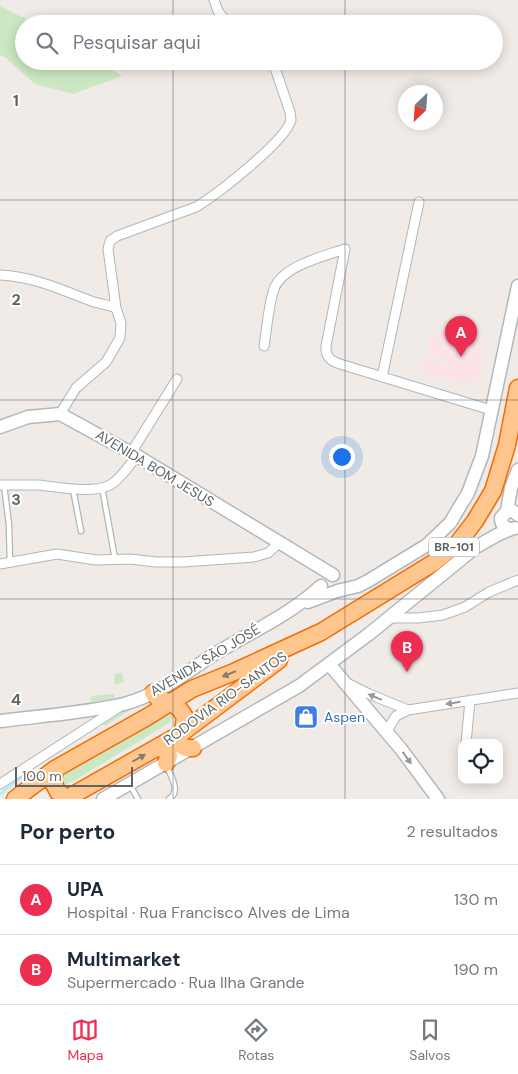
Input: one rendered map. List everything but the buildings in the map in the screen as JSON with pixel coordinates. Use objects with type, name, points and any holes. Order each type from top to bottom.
[{"type":"highway","name":"RODOVIA RIO-SANTOS","points":[[67,799],[181,733],[306,640],[433,563],[458,543],[493,491],[507,445],[518,388]]},
{"type":"highway","name":"RODOVIA RIO-SANTOS","points":[[15,799],[56,768],[147,717],[192,689],[306,640]]},
{"type":"highway","points":[[152,693],[157,699],[171,703],[186,717],[178,740],[179,744],[186,748],[193,748]]},
{"type":"highway","points":[[147,717],[154,705],[152,693]]},
{"type":"highway","points":[[158,747],[168,752],[166,763]]},
{"type":"highway","points":[[56,768],[53,782],[58,792],[67,799]]},
{"type":"main road","name":"AVENIDA SÃO JOSÉ","points":[[0,722],[125,704],[161,690],[213,655],[328,588],[358,586],[427,545],[450,523],[468,494],[482,456],[518,286]]},
{"type":"main road","points":[[0,427],[28,417],[60,414]]},
{"type":"main road","name":"AVENIDA BOM JESUS","points":[[60,414],[134,454],[335,575]]},
{"type":"main road","points":[[103,799],[299,686],[476,547],[513,521],[511,488],[518,470]]},
{"type":"main road","name":"AVENIDA BOM JESUS","points":[[303,556],[315,568],[328,588]]},
{"type":"main road","points":[[335,575],[352,582],[368,580]]},
{"type":"main road","points":[[328,588],[340,583],[335,575]]},
{"type":"main road","points":[[329,664],[386,732],[438,799]]},
{"type":"street","points":[[214,0],[221,15]]},
{"type":"street","points":[[60,414],[76,388],[106,362],[120,338],[121,323],[116,308],[108,249],[110,241],[117,236],[196,207],[208,200],[264,154],[286,129],[291,119],[276,70]]},
{"type":"street","points":[[382,377],[419,202]]},
{"type":"street","points":[[264,346],[274,288],[285,273],[316,258],[345,249],[326,352],[332,361],[491,410]]},
{"type":"street","points":[[0,275],[38,280],[92,301],[116,308]]},
{"type":"street","points":[[1,484],[38,485],[73,489],[90,489],[109,485],[120,477],[177,379]]},
{"type":"street","points":[[0,564],[10,564],[57,554],[96,560],[115,559],[156,562],[254,557],[268,553],[280,542]]},
{"type":"street","points":[[388,618],[418,618],[443,615],[465,607],[489,592],[518,580]]},
{"type":"street","points":[[343,680],[369,694],[408,710]]},
{"type":"street","points":[[386,732],[396,716],[408,710],[518,693]]},
{"type":"street","points":[[466,739],[470,700]]},
{"type":"street","points":[[0,784],[125,704]]},
{"type":"lane","points":[[1,484],[9,525],[10,564]]},
{"type":"lane","points":[[102,487],[115,559]]},
{"type":"lane","points":[[73,489],[81,531]]},
{"type":"lane","points":[[166,763],[174,783],[173,797],[169,799]]},
{"type":"lane","points":[[129,784],[138,799]]},
{"type":"shaded area","points":[[436,331],[484,341],[481,354],[484,355],[480,379],[476,377],[474,385],[421,373],[423,360],[445,364],[446,359],[426,354],[430,337],[435,337]]},
{"type":"green space","points":[[0,6],[18,15],[15,15],[15,66],[5,57],[0,56]]},
{"type":"green space","points":[[19,70],[112,70],[122,76],[73,94],[35,84]]},
{"type":"green space","points":[[122,673],[124,682],[115,685],[114,674]]},
{"type":"green space","points":[[114,694],[115,698],[91,702],[91,696]]},
{"type":"green space","points":[[138,705],[105,726],[101,721],[122,707]]},
{"type":"green space","points":[[170,712],[173,718],[169,723],[77,779],[67,784],[62,783],[59,774]]},
{"type":"waterway","points":[[0,794],[22,776]]},
{"type":"place","name":"UPA","points":[[461,357]]},
{"type":"place","name":"Multimarket","points":[[407,672]]},
{"type":"place","name":"Aspen","points":[[306,717]]}]
